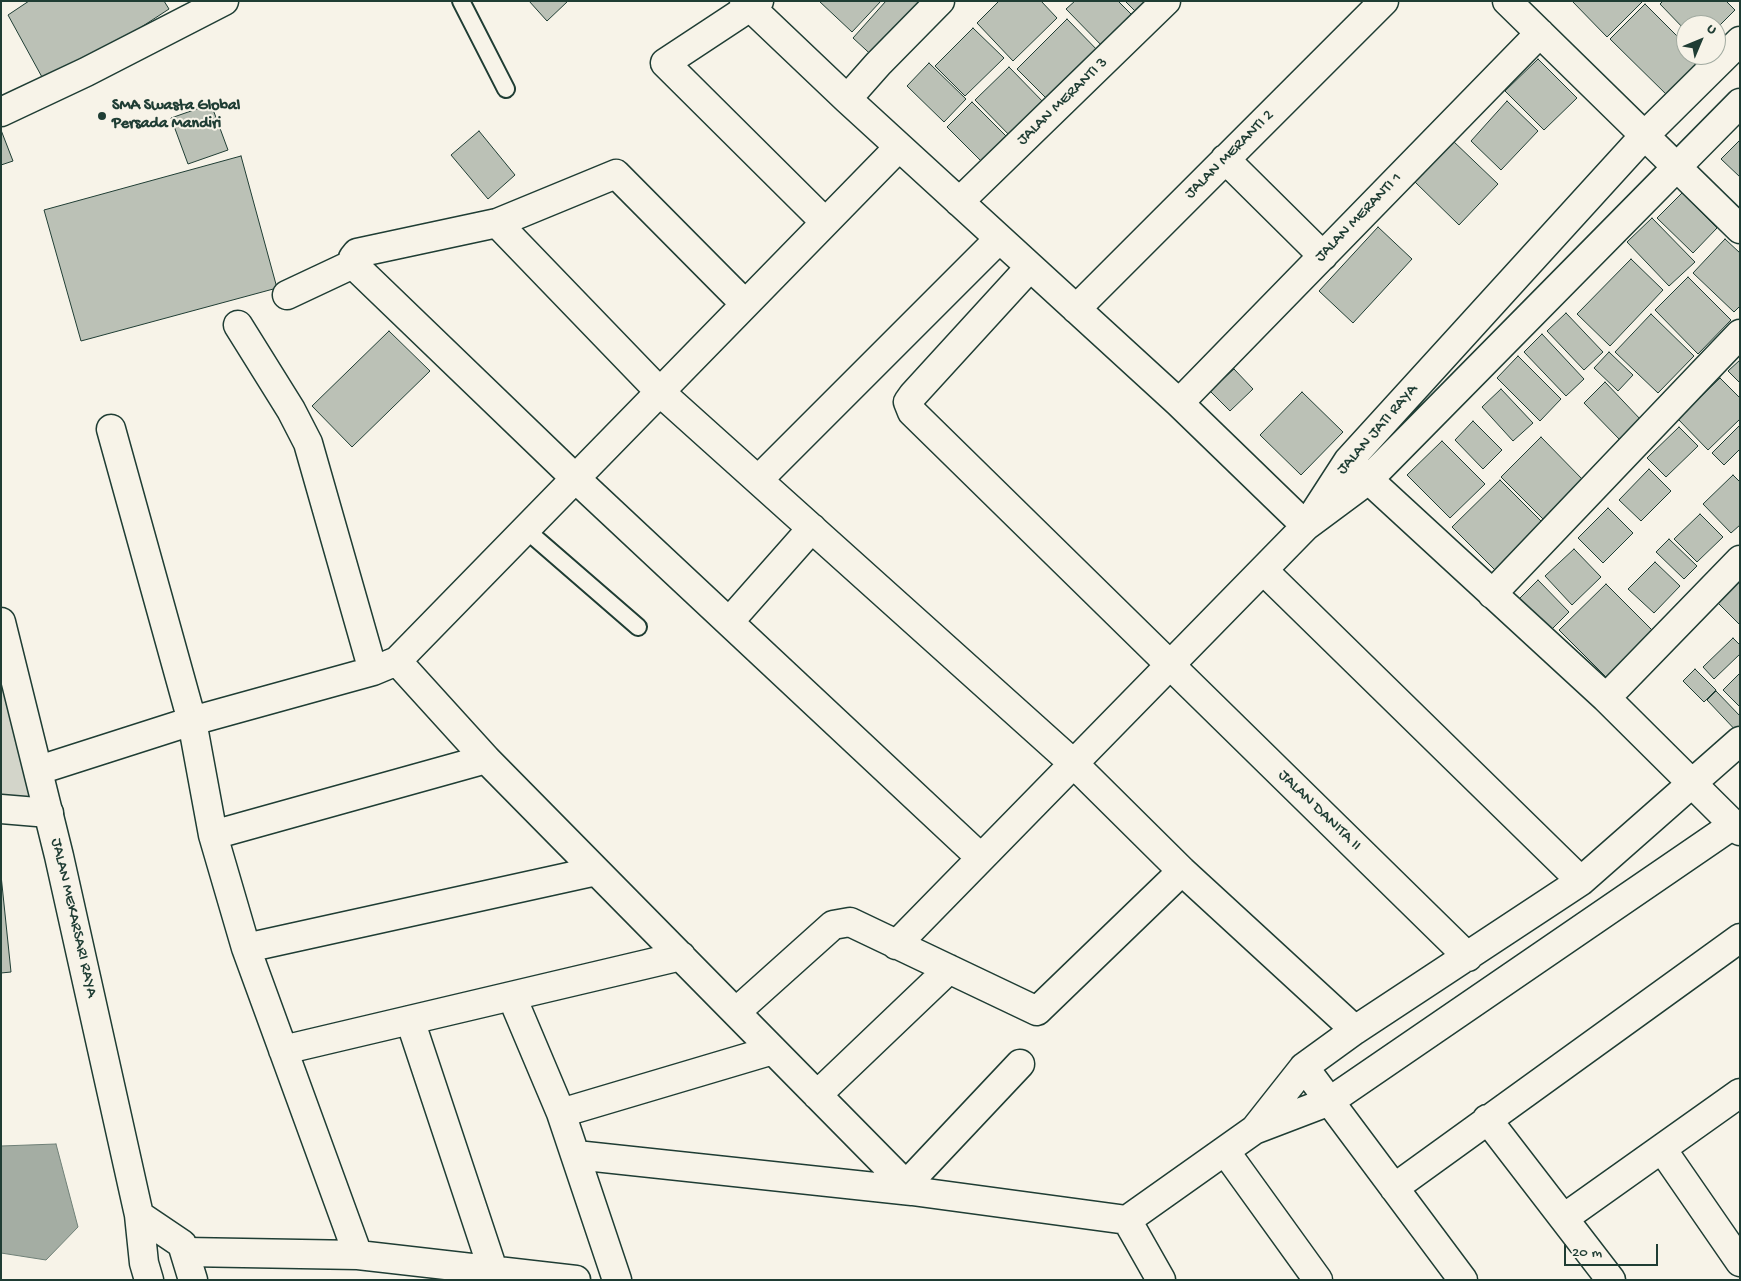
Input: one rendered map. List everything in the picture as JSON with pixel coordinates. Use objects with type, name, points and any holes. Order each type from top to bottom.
[{"type":"street","points":[[1,112],[86,72],[224,1]]},
{"type":"street","points":[[847,99],[878,64],[940,1]]},
{"type":"street","name":"JALAN MERANTI 3","points":[[959,202],[1166,1]]},
{"type":"street","name":"JALAN MERANTI 2","points":[[1076,309],[1384,1]]},
{"type":"street","points":[[1507,1],[1740,229]]},
{"type":"street","points":[[825,222],[665,62],[751,3],[847,99],[1178,403],[1306,526],[896,945]]},
{"type":"street","name":"JALAN MERANTI 1","points":[[1178,403],[1540,33]]},
{"type":"street","name":"JALAN JATI RAYA","points":[[1306,526],[1348,461],[1644,136],[1740,41]]},
{"type":"street","name":"JALAN JATI RAYA","points":[[1306,526],[1368,480],[1740,103]]},
{"type":"street","points":[[39,770],[192,721],[385,666],[526,529],[899,147]]},
{"type":"street","points":[[1226,159],[1323,256]]},
{"type":"street","points":[[745,304],[616,174],[497,223],[358,253],[353,258],[353,264],[575,478],[981,858]]},
{"type":"street","points":[[497,223],[660,392],[1074,764],[1182,871],[1355,1030]]},
{"type":"street","points":[[760,480],[999,239]]},
{"type":"street","points":[[287,295],[353,264]]},
{"type":"street","name":"JALAN DANITA II","points":[[1030,267],[908,402],[912,412],[1468,957]]},
{"type":"street","points":[[238,325],[291,410],[308,443],[385,666],[486,759],[909,1188]]},
{"type":"street","points":[[1492,594],[1740,334]]},
{"type":"street","points":[[112,429],[192,721],[213,835],[246,948],[358,1255]]},
{"type":"street","points":[[1254,1130],[1330,1101],[1737,828],[1606,698],[1348,461]]},
{"type":"street","points":[[729,622],[812,528]]},
{"type":"street","points":[[1606,698],[1740,560]]},
{"type":"street","points":[[1263,570],[1581,881]]},
{"type":"street","name":"JALAN MEKARSARI RAYA","points":[[1,622],[9,682],[39,770],[139,1215],[146,1271]]},
{"type":"street","points":[[576,1155],[909,1188],[1127,1220],[1254,1130],[1304,1067],[1355,1030],[1581,881],[1740,741]]},
{"type":"street","points":[[213,835],[486,759]]},
{"type":"street","points":[[1,809],[49,813]]},
{"type":"street","points":[[246,948],[596,871]]},
{"type":"street","points":[[736,1012],[833,925],[850,922],[1037,1012],[1182,871]]},
{"type":"street","points":[[1394,1188],[1740,938]]},
{"type":"street","points":[[283,1050],[681,956]]},
{"type":"street","points":[[817,1095],[949,969]]},
{"type":"street","points":[[512,997],[561,1113],[617,1280]]},
{"type":"street","points":[[410,1020],[493,1270]]},
{"type":"street","points":[[561,1113],[773,1050]]},
{"type":"street","points":[[909,1188],[1020,1064]]},
{"type":"street","points":[[1304,1067],[1463,1280]]},
{"type":"street","points":[[1564,1218],[1740,1093]]},
{"type":"street","points":[[1487,1119],[1611,1280]]},
{"type":"street","points":[[1662,1149],[1740,1262]]},
{"type":"street","points":[[1226,1151],[1318,1280]]},
{"type":"street","points":[[139,1215],[182,1244],[189,1265],[358,1255],[576,1280]]},
{"type":"street","points":[[1127,1220],[1161,1280]]},
{"type":"lane","points":[[462,1],[506,88]]},
{"type":"lane","points":[[526,529],[638,627]]},
{"type":"shaded area","points":[[17,680],[49,813],[1,810],[1,684]]},
{"type":"shaded area","points":[[56,1144],[78,1227],[46,1260],[1,1253],[1,1146]]},
{"type":"building","points":[[29,1],[164,1],[169,9],[48,88],[8,15]]},
{"type":"building","points":[[529,1],[568,1],[547,21]]},
{"type":"building","points":[[819,1],[881,1],[852,32]]},
{"type":"building","points":[[886,1],[917,1],[925,9],[878,61],[853,38]]},
{"type":"building","points":[[999,1],[1041,1],[1057,18],[1013,61],[977,23]]},
{"type":"building","points":[[1075,1],[1118,1],[1137,20],[1106,50],[1066,9]]},
{"type":"building","points":[[1125,1],[1155,1],[1140,16]]},
{"type":"building","points":[[1572,1],[1643,1],[1607,37]]},
{"type":"building","points":[[1663,1],[1726,1],[1735,10],[1726,19],[1726,15],[1676,15],[1676,21],[1660,4]]},
{"type":"building","points":[[1645,4],[1676,35],[1676,65],[1703,65],[1670,98],[1610,39]]},
{"type":"building","points":[[1067,19],[1102,55],[1053,105],[1017,69]]},
{"type":"building","points":[[973,28],[1004,58],[965,96],[935,66]]},
{"type":"building","points":[[1538,59],[1577,98],[1544,130],[1505,91]]},
{"type":"building","points":[[929,63],[966,99],[944,122],[907,86]]},
{"type":"building","points":[[1009,67],[1047,106],[1013,139],[975,100]]},
{"type":"building","points":[[1507,101],[1538,131],[1501,170],[1471,141]]},
{"type":"building","points":[[972,102],[1008,138],[983,163],[947,127]]},
{"type":"building","points":[[211,104],[228,150],[188,164],[171,118]]},
{"type":"building","points":[[1,130],[13,161],[1,165]]},
{"type":"building","points":[[479,131],[515,175],[488,199],[451,155]]},
{"type":"building","points":[[1452,140],[1498,184],[1459,225],[1414,181]]},
{"type":"building","points":[[1740,140],[1740,177],[1721,159]]},
{"type":"building","name":"SMA Swasta Global Persada Mandiri","points":[[241,156],[277,288],[81,341],[44,210]]},
{"type":"building","points":[[1682,193],[1717,228],[1693,253],[1657,218]]},
{"type":"building","points":[[1652,218],[1695,262],[1669,286],[1627,242]]},
{"type":"building","points":[[1378,227],[1412,259],[1353,323],[1319,291]]},
{"type":"building","points":[[1725,239],[1740,253],[1740,306],[1734,312],[1693,273]]},
{"type":"building","points":[[1631,259],[1663,290],[1610,346],[1577,314]]},
{"type":"building","points":[[1688,277],[1731,320],[1698,354],[1655,310]]},
{"type":"building","points":[[1566,313],[1603,352],[1584,370],[1547,331]]},
{"type":"building","points":[[1651,314],[1694,356],[1658,393],[1615,352]]},
{"type":"building","points":[[389,331],[430,371],[352,447],[312,406]]},
{"type":"building","points":[[1542,334],[1584,379],[1566,396],[1524,352]]},
{"type":"building","points":[[1609,352],[1633,375],[1618,391],[1594,368]]},
{"type":"building","points":[[1518,356],[1561,399],[1540,421],[1497,378]]},
{"type":"building","points":[[1740,360],[1740,383],[1728,371]]},
{"type":"building","points":[[1234,369],[1253,389],[1230,411],[1210,391]]},
{"type":"building","points":[[1720,378],[1740,398],[1740,419],[1708,450],[1678,419]]},
{"type":"building","points":[[1605,382],[1641,420],[1620,440],[1584,403]]},
{"type":"building","points":[[1501,389],[1533,423],[1513,441],[1482,407]]},
{"type":"building","points":[[1302,392],[1343,432],[1301,475],[1260,435]]},
{"type":"building","points":[[1473,421],[1502,450],[1483,469],[1455,440]]},
{"type":"building","points":[[1740,425],[1740,449],[1724,465],[1712,453]]},
{"type":"building","points":[[1679,427],[1698,446],[1666,477],[1647,458]]},
{"type":"building","points":[[1541,437],[1584,481],[1545,521],[1501,477]]},
{"type":"building","points":[[1442,441],[1485,484],[1450,518],[1407,475]]},
{"type":"building","points":[[1649,469],[1671,491],[1641,521],[1619,500]]},
{"type":"building","points":[[1733,475],[1740,482],[1740,525],[1731,533],[1703,504]]},
{"type":"building","points":[[1500,480],[1543,523],[1495,570],[1452,527]]},
{"type":"building","points":[[1608,508],[1633,533],[1603,563],[1578,538]]},
{"type":"building","points":[[1700,514],[1723,537],[1697,562],[1674,539]]},
{"type":"building","points":[[1669,539],[1697,566],[1684,579],[1656,552]]},
{"type":"building","points":[[1574,549],[1601,577],[1572,605],[1545,576]]},
{"type":"building","points":[[1655,562],[1680,586],[1654,613],[1628,589]]},
{"type":"building","points":[[1740,568],[1740,625],[1711,596]]},
{"type":"building","points":[[1538,580],[1569,612],[1548,633],[1517,601]]},
{"type":"building","points":[[1606,584],[1657,635],[1610,681],[1559,630]]},
{"type":"building","points":[[1733,638],[1740,645],[1740,654],[1714,679],[1703,667]]},
{"type":"building","points":[[1695,669],[1716,690],[1704,702],[1683,681]]},
{"type":"building","points":[[1740,673],[1740,707],[1723,690]]},
{"type":"building","points":[[1716,691],[1740,716],[1740,735],[1707,700]]},
{"type":"building","points":[[1,875],[11,972],[1,973]]},
{"type":"place","name":"SMA Swasta Global Persada Mandiri","points":[[102,116]]}]
